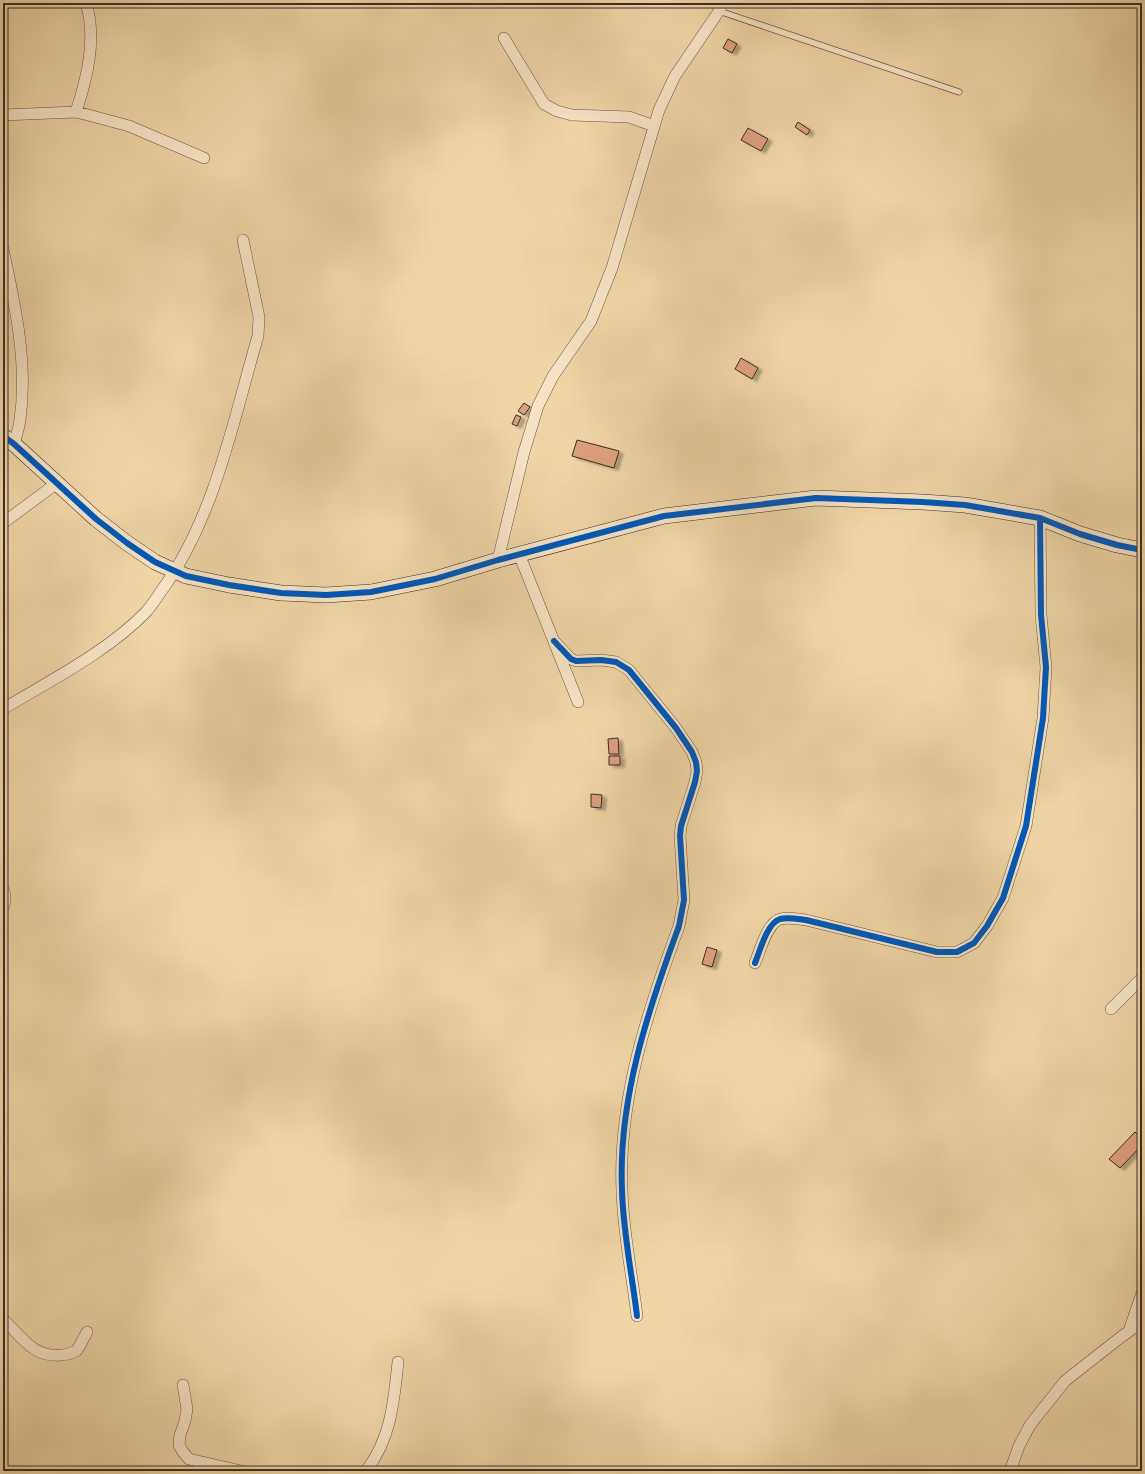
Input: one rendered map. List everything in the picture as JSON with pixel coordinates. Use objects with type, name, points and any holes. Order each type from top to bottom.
[{"type":"street","points":[[76,112],[88,67],[90,17],[86,3]]},
{"type":"street","points":[[498,560],[524,452],[538,406],[553,376],[591,321],[612,268],[659,110],[675,76],[720,7]]},
{"type":"street","points":[[504,38],[544,104],[557,111],[572,115],[629,117],[654,126]]},
{"type":"street","points":[[3,115],[76,112],[129,126],[204,158]]},
{"type":"street","points":[[3,709],[95,653],[120,635],[146,611],[175,571],[202,519],[224,457],[258,336],[259,317],[244,240]]},
{"type":"street","points":[[3,249],[18,325],[22,384],[20,420],[9,440],[96,519],[127,543],[155,562],[186,576],[229,585],[281,593],[326,595],[371,592],[435,579],[519,554],[664,516],[816,498],[966,505],[1040,518],[1117,545],[1142,550]]},
{"type":"street","points":[[3,523],[57,483]]},
{"type":"street","points":[[755,963],[768,930],[778,920],[790,918],[806,920],[937,952],[957,952],[974,943],[987,926],[1003,898],[1026,826],[1043,718],[1046,666],[1041,615],[1040,518]]},
{"type":"street","points":[[519,554],[578,702]]},
{"type":"street","points":[[554,641],[570,659],[576,662],[601,660],[616,662],[629,670],[676,728],[692,752],[696,762],[697,771],[695,782],[681,826],[680,836],[684,888],[682,914],[649,1013],[626,1109],[623,1145],[623,1214],[637,1316]]},
{"type":"street","points":[[3,889],[6,895],[6,902],[3,908]]},
{"type":"street","points":[[1111,1009],[1142,978]]},
{"type":"street","points":[[1129,1331],[1142,1293]]},
{"type":"street","points":[[3,1319],[34,1350],[44,1355],[64,1355],[76,1350],[87,1332]]},
{"type":"street","points":[[1010,1471],[1019,1446],[1030,1425],[1066,1380],[1142,1322]]},
{"type":"street","points":[[366,1471],[378,1453],[387,1432],[392,1414],[398,1362]]},
{"type":"street","points":[[183,1385],[187,1409],[186,1421],[180,1435],[179,1445],[183,1452],[189,1459],[241,1471]]},
{"type":"lane","points":[[720,7],[959,92]]},
{"type":"building","points":[[728,39],[737,44],[732,53],[723,48]]},
{"type":"building","points":[[798,122],[810,130],[807,135],[795,127]]},
{"type":"building","points":[[748,128],[768,139],[761,151],[741,140]]},
{"type":"building","points":[[741,358],[758,368],[752,379],[735,369]]},
{"type":"building","points":[[524,403],[530,407],[524,415],[518,411]]},
{"type":"building","points":[[516,415],[521,417],[517,426],[512,424]]},
{"type":"building","points":[[577,440],[619,451],[614,468],[572,456]]},
{"type":"building","points":[[618,738],[619,754],[609,754],[608,739]]},
{"type":"building","points":[[609,756],[620,756],[620,765],[609,765]]},
{"type":"building","points":[[591,794],[602,795],[601,808],[591,807]]},
{"type":"building","points":[[707,947],[717,950],[712,967],[702,964]]},
{"type":"building","points":[[1135,1132],[1142,1139],[1142,1145],[1120,1168],[1109,1159]]},
{"type":"cycle path","points":[[3,436],[14,444],[96,519],[155,562],[186,576],[229,585],[281,593],[326,595],[371,592],[435,579],[498,560],[664,516],[816,498],[965,505],[1040,518],[1080,534],[1117,545],[1142,550]]},
{"type":"cycle path","points":[[755,963],[771,926],[783,918],[806,920],[937,952],[957,952],[974,943],[987,926],[1003,898],[1026,826],[1043,718],[1046,667],[1041,615],[1040,518]]},
{"type":"cycle path","points":[[554,641],[571,659],[576,661],[601,660],[616,662],[629,670],[676,728],[692,752],[696,762],[697,771],[695,782],[681,826],[680,836],[684,900],[679,926],[646,1022],[637,1055],[625,1122],[622,1156],[622,1190],[626,1237],[637,1316]]}]
